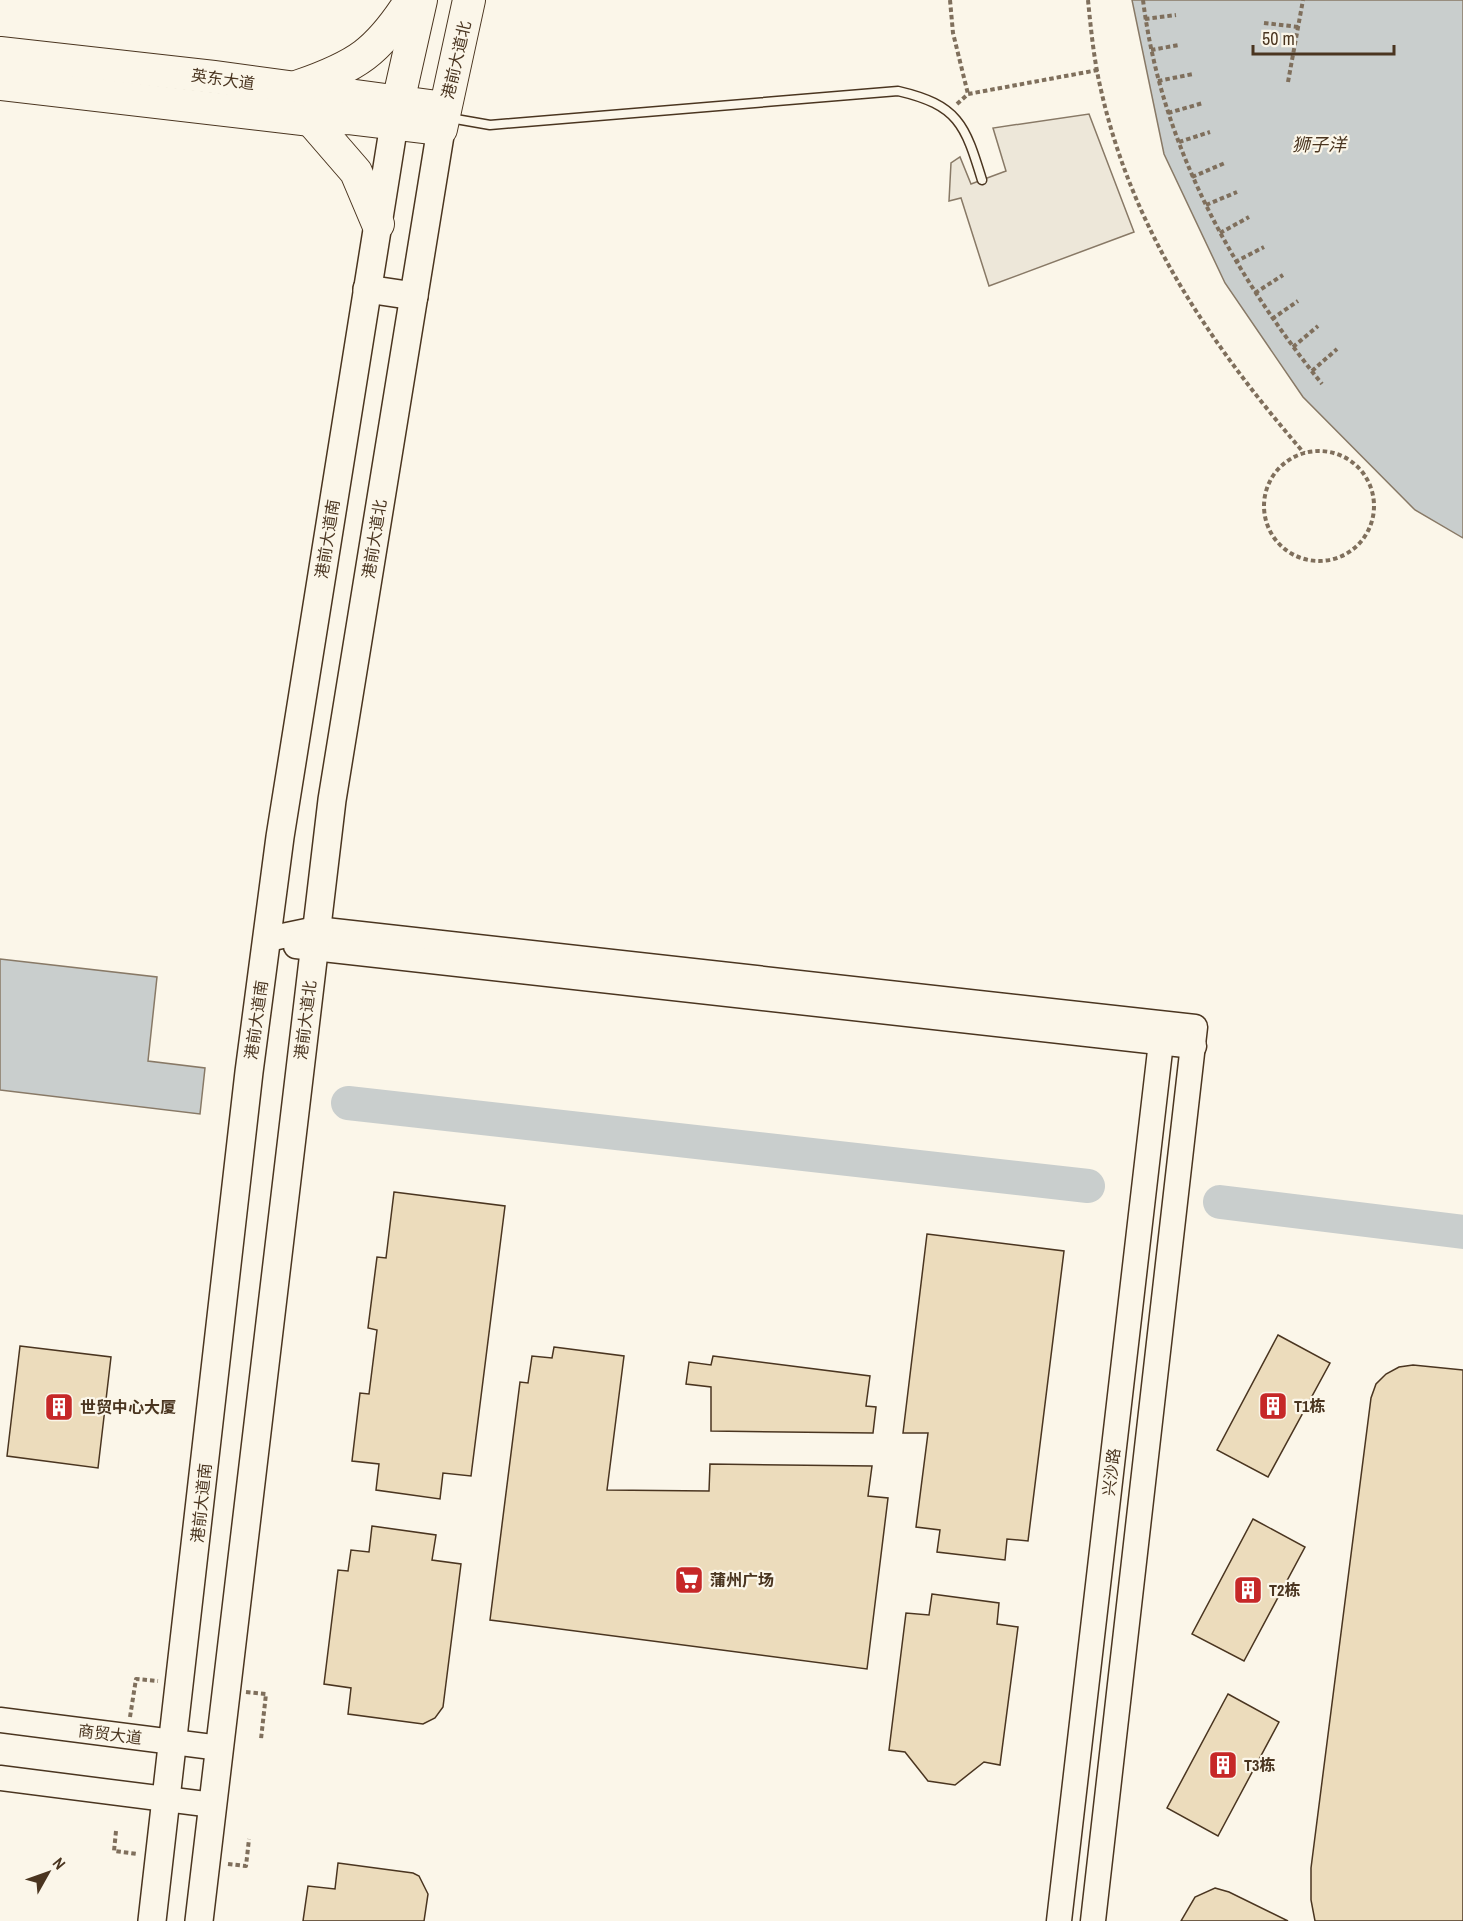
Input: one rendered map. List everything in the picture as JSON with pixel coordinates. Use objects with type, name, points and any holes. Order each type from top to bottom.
[{"type":"highway","points":[[292,89],[339,72],[363,58],[395,26],[411,0]]},
{"type":"highway","points":[[396,112],[421,0]]},
{"type":"highway","name":"港前大道北","points":[[443,118],[469,0]]},
{"type":"highway","name":"英东大道","points":[[0,53],[214,77],[292,89],[396,112],[443,118]]},
{"type":"highway","name":"英东大道","points":[[0,84],[311,120],[396,112]]},
{"type":"highway","points":[[311,120],[356,172],[378,224]]},
{"type":"main road","name":"港前大道南","points":[[152,1921],[249,1072],[290,772],[396,112]]},
{"type":"main road","name":"港前大道北","points":[[220,1748],[332,800],[443,118]]},
{"type":"main road","points":[[367,289],[414,296]]},
{"type":"main road","points":[[199,1921],[220,1748]]},
{"type":"street","points":[[268,939],[315,939],[1162,1032]]},
{"type":"street","name":"兴沙路","points":[[1059,1921],[1162,1032],[1195,1036],[1093,1921]]},
{"type":"street","name":"商贸大道","points":[[0,1720],[220,1748]]},
{"type":"street","points":[[0,1778],[213,1805]]},
{"type":"lane","points":[[443,118],[490,125],[898,91],[927,98],[954,114],[967,138],[982,180]]},
{"type":"path","points":[[950,0],[953,33],[968,94]]},
{"type":"path","points":[[1088,0],[1098,70],[1116,144],[1159,249],[1191,306],[1219,348],[1251,392],[1304,453]]},
{"type":"path","points":[[1143,0],[1158,81],[1192,177],[1235,262],[1272,319],[1322,384]]},
{"type":"path","points":[[1288,82],[1303,0]]},
{"type":"path","points":[[1145,19],[1176,15]]},
{"type":"path","points":[[1263,23],[1299,27]]},
{"type":"path","points":[[1152,50],[1179,45]]},
{"type":"path","points":[[949,112],[968,94],[1098,70]]},
{"type":"path","points":[[1158,81],[1193,74]]},
{"type":"path","points":[[1168,113],[1203,103]]},
{"type":"path","points":[[1179,142],[1210,132]]},
{"type":"path","points":[[1192,177],[1225,163]]},
{"type":"path","points":[[1206,205],[1237,192]]},
{"type":"path","points":[[1220,233],[1249,217]]},
{"type":"path","points":[[1235,262],[1264,247]]},
{"type":"path","points":[[1255,293],[1283,274]]},
{"type":"path","points":[[1272,319],[1298,301]]},
{"type":"path","points":[[1293,347],[1318,326]]},
{"type":"path","points":[[1312,371],[1337,349]]},
{"type":"path","points":[[1327,451],[1344,456],[1358,466],[1369,482],[1374,500],[1370,528],[1366,537],[1353,550],[1336,559],[1317,562],[1298,558],[1282,548],[1271,534],[1264,517],[1264,499],[1268,482],[1278,468],[1292,457],[1304,453],[1327,451]]},
{"type":"path","points":[[129,1720],[136,1679],[158,1681]]},
{"type":"path","points":[[246,1692],[266,1694],[261,1739]]},
{"type":"path","points":[[116,1832],[114,1851],[140,1854]]},
{"type":"path","points":[[227,1864],[246,1866],[249,1839]]},
{"type":"shaded area","points":[[1089,114],[1134,232],[989,286],[961,198],[949,201],[951,163],[960,157],[971,184],[1006,171],[993,128]]},
{"type":"water","name":"狮子洋","points":[[1132,0],[1463,0],[1463,538],[1415,510],[1303,397],[1225,283],[1164,154]]},
{"type":"water","points":[[0,959],[157,977],[148,1061],[205,1068],[200,1114],[0,1090]]},
{"type":"building","points":[[394,1192],[505,1206],[471,1476],[443,1473],[440,1499],[376,1490],[379,1464],[352,1461],[360,1393],[369,1394],[377,1330],[368,1328],[377,1257],[386,1258]]},
{"type":"building","points":[[927,1234],[1064,1251],[1028,1541],[1007,1539],[1005,1560],[937,1552],[940,1530],[916,1527],[928,1433],[903,1433]]},
{"type":"building","name":"T1栋","points":[[1278,1335],[1330,1363],[1268,1477],[1217,1450]]},
{"type":"building","name":"世贸中心大厦","points":[[20,1346],[111,1357],[98,1468],[7,1456]]},
{"type":"building","points":[[554,1347],[624,1356],[607,1490],[709,1491],[710,1464],[872,1466],[868,1496],[888,1498],[867,1669],[490,1620],[520,1382],[528,1383],[532,1356],[552,1358]]},
{"type":"building","points":[[713,1356],[870,1376],[866,1406],[876,1407],[873,1433],[711,1431],[711,1387],[686,1384],[689,1362],[711,1365]]},
{"type":"building","points":[[1413,1365],[1463,1370],[1463,1921],[1315,1921],[1311,1900],[1311,1868],[1371,1398],[1376,1384],[1386,1374],[1399,1367]]},
{"type":"building","name":"T2栋","points":[[1253,1519],[1305,1547],[1244,1661],[1192,1634]]},
{"type":"building","points":[[372,1526],[436,1535],[432,1560],[461,1564],[443,1707],[435,1718],[423,1724],[348,1714],[351,1688],[324,1684],[338,1570],[348,1571],[351,1550],[369,1552]]},
{"type":"building","points":[[932,1594],[999,1603],[997,1624],[1018,1627],[1000,1765],[984,1762],[955,1785],[928,1781],[905,1752],[889,1750],[906,1613],[929,1615]]},
{"type":"building","name":"T3栋","points":[[1228,1694],[1279,1722],[1218,1836],[1167,1808]]},
{"type":"building","points":[[338,1863],[413,1873],[419,1876],[428,1894],[424,1921],[303,1921],[308,1886],[335,1889]]},
{"type":"building","points":[[1215,1888],[1229,1892],[1288,1921],[1181,1921],[1195,1897]]},
{"type":"waterway","points":[[348,1103],[1088,1186]]},
{"type":"waterway","points":[[1220,1202],[1463,1232]]},
{"type":"place","name":"T1栋","points":[[1273,1406]]},
{"type":"place","name":"世贸中心大厦","points":[[59,1407]]},
{"type":"place","name":"蒲州广场","points":[[689,1580]]},
{"type":"place","name":"T2栋","points":[[1248,1590]]},
{"type":"place","name":"T3栋","points":[[1223,1765]]}]
